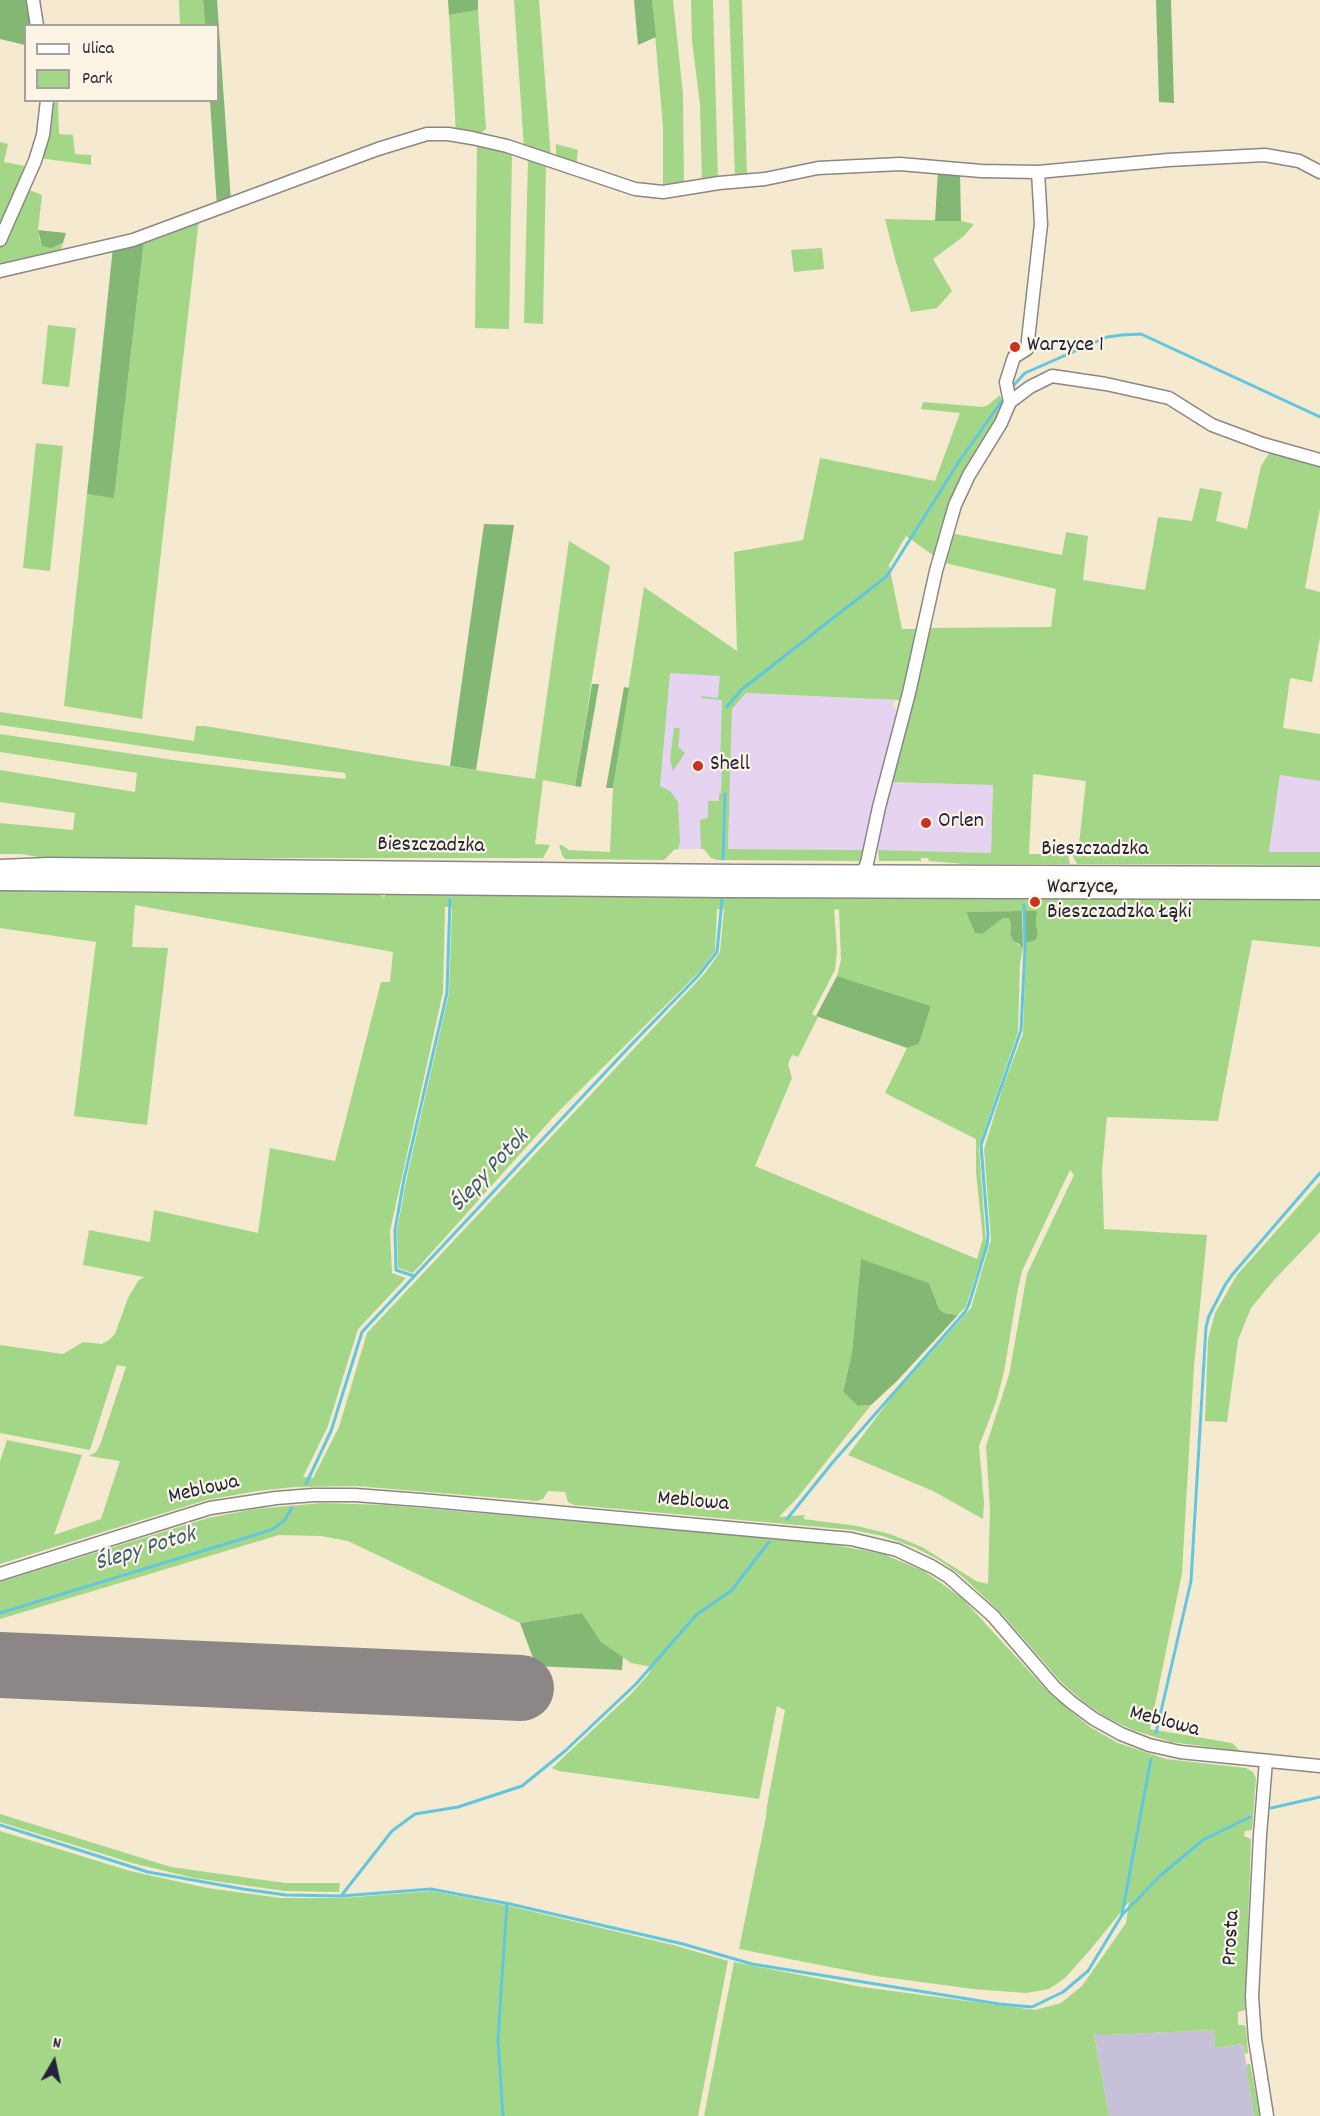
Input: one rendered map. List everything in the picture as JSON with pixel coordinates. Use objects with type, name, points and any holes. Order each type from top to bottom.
[{"type":"main road","name":"Bieszczadzka","points":[[0,869],[49,867],[867,871],[1320,876]]},
{"type":"main road","name":"Bieszczadzka","points":[[0,881],[1320,890]]},
{"type":"street","points":[[33,0],[37,24]]},
{"type":"street","points":[[0,240],[36,161],[43,135],[47,102]]},
{"type":"street","points":[[0,271],[133,240],[378,148],[427,134],[448,134],[507,146],[635,189],[663,192],[718,183],[765,179],[818,168],[900,164],[981,171],[1038,171],[1168,160],[1265,155],[1299,161],[1320,172]]},
{"type":"street","points":[[867,871],[879,807],[909,693],[936,571],[955,505],[969,475],[1000,423],[1009,396],[1006,382],[1014,357],[1027,349],[1041,224],[1038,171]]},
{"type":"street","points":[[1009,396],[1052,376],[1106,384],[1169,398],[1212,425],[1263,444],[1320,460]]},
{"type":"street","name":"Bieszczadzka","points":[[838,888],[853,883],[867,871],[873,882],[893,888]]},
{"type":"street","name":"Meblowa","points":[[0,1574],[210,1508],[314,1495],[355,1495],[421,1500],[851,1539],[897,1550],[926,1563],[949,1577],[993,1616],[1055,1688],[1080,1710],[1106,1727],[1134,1740],[1164,1749],[1206,1756],[1320,1766]]},
{"type":"street","name":"Prosta","points":[[1266,1761],[1252,1997],[1255,2039],[1267,2116]]},
{"type":"shaded area","points":[[668,673],[725,673],[720,849],[675,849],[657,791]]},
{"type":"shaded area","points":[[746,693],[894,700],[893,708],[897,710],[890,739],[893,739],[864,850],[728,849],[732,709]]},
{"type":"shaded area","points":[[1280,775],[1320,781],[1320,852],[1269,852]]},
{"type":"shaded area","points":[[889,782],[993,785],[991,853],[873,850]]},
{"type":"shaded area","points":[[1214,2030],[1215,2048],[1243,2044],[1254,2116],[1109,2116],[1094,2032],[1106,2035]]},
{"type":"green space","points":[[0,0],[31,0],[35,24],[24,24],[24,45],[0,39]]},
{"type":"green space","points":[[179,0],[203,0],[205,24],[180,24]]},
{"type":"green space","points":[[203,0],[217,0],[219,24],[205,24]]},
{"type":"green space","points":[[448,0],[478,0],[478,10],[449,15]]},
{"type":"green space","points":[[514,0],[539,0],[551,159],[524,149]]},
{"type":"green space","points":[[634,0],[652,0],[656,37],[638,45]]},
{"type":"green space","points":[[652,0],[673,0],[683,94],[684,188],[663,190],[663,127]]},
{"type":"green space","points":[[691,0],[713,0],[718,181],[702,183],[700,104],[692,41]]},
{"type":"green space","points":[[729,0],[742,0],[747,178],[735,180]]},
{"type":"green space","points":[[1156,0],[1171,0],[1174,103],[1159,102]]},
{"type":"green space","points":[[478,10],[486,129],[480,137],[456,133],[449,15]]},
{"type":"green space","points":[[219,29],[231,201],[217,207],[210,102],[219,102]]},
{"type":"green space","points":[[49,102],[58,102],[59,134],[73,135],[75,154],[91,155],[91,165],[39,158]]},
{"type":"green space","points":[[0,142],[8,144],[4,162],[30,167],[0,236]]},
{"type":"green space","points":[[477,143],[512,153],[509,329],[475,328]]},
{"type":"green space","points":[[556,144],[578,150],[576,167],[556,161]]},
{"type":"green space","points":[[528,159],[546,165],[543,324],[524,323]]},
{"type":"green space","points":[[938,171],[960,172],[961,221],[935,221]]},
{"type":"green space","points":[[27,189],[42,195],[38,230],[40,241],[56,246],[63,243],[59,255],[0,269],[0,245]]},
{"type":"green space","points":[[199,219],[142,719],[64,706],[87,494],[114,497],[144,241]]},
{"type":"green space","points":[[885,219],[961,221],[974,224],[964,236],[933,259],[952,291],[937,308],[911,312]]},
{"type":"green space","points":[[38,230],[66,233],[63,243],[51,248],[42,246]]},
{"type":"green space","points":[[144,241],[114,498],[87,494],[113,247]]},
{"type":"green space","points":[[822,248],[824,269],[794,272],[791,250]]},
{"type":"green space","points":[[48,325],[76,328],[69,387],[42,384]]},
{"type":"green space","points":[[1000,395],[1001,412],[953,499],[934,556],[906,536],[889,565],[902,629],[918,629],[903,698],[899,700],[746,693],[732,709],[728,849],[864,850],[861,861],[718,860],[711,858],[704,849],[701,849],[700,820],[708,818],[708,801],[719,801],[721,793],[722,700],[701,698],[701,696],[718,698],[720,676],[670,673],[660,786],[670,791],[678,802],[680,841],[678,850],[675,849],[664,860],[566,859],[563,857],[559,845],[569,850],[610,852],[613,788],[644,587],[737,651],[734,552],[803,540],[820,458],[935,481],[960,413],[921,409],[923,402],[983,407]]},
{"type":"green space","points":[[36,443],[63,446],[50,571],[23,568]]},
{"type":"green space","points":[[1270,452],[1320,462],[1320,508],[1305,588],[1320,592],[1320,637],[1312,682],[1290,678],[1283,728],[1320,734],[1320,781],[1280,775],[1269,852],[1320,852],[1320,865],[1077,864],[1072,854],[1078,853],[1086,781],[1033,774],[1029,854],[1068,854],[1070,864],[965,864],[929,861],[928,858],[921,858],[921,861],[879,861],[878,850],[991,853],[993,785],[889,782],[927,628],[1051,627],[1056,589],[941,562],[950,533],[1062,555],[1066,532],[1088,536],[1083,580],[1145,590],[1158,517],[1192,521],[1200,488],[1222,492],[1216,521],[1247,529],[1261,466]]},
{"type":"green space","points":[[484,524],[514,525],[476,770],[450,766]]},
{"type":"green space","points":[[569,541],[610,566],[575,786],[543,780],[535,844],[550,845],[543,858],[43,858],[22,854],[0,854],[0,823],[73,830],[75,813],[0,802],[0,770],[135,792],[137,773],[0,752],[0,734],[173,760],[346,779],[345,773],[0,725],[0,712],[194,741],[196,726],[205,726],[535,779]]},
{"type":"green space","points":[[592,684],[599,684],[581,787],[575,786]]},
{"type":"green space","points":[[624,687],[629,688],[613,788],[606,788]]},
{"type":"green space","points":[[674,728],[680,728],[678,747],[685,753],[673,771],[670,760]]},
{"type":"green space","points":[[0,886],[23,889],[24,892],[377,894],[384,897],[387,894],[834,896],[839,899],[840,897],[995,898],[1031,900],[1032,902],[1037,902],[1037,899],[1054,898],[1121,898],[1126,902],[1128,898],[1320,899],[1320,947],[1252,940],[1218,1121],[1107,1117],[1102,1170],[1104,1229],[1207,1235],[1194,1366],[1182,1573],[1150,1729],[1232,1743],[1240,1751],[1171,1742],[1133,1730],[1107,1718],[1061,1682],[1003,1615],[963,1577],[939,1560],[916,1548],[883,1536],[853,1530],[574,1505],[568,1502],[565,1492],[548,1491],[543,1499],[537,1501],[356,1486],[295,1487],[206,1500],[0,1564],[0,1462],[7,1440],[82,1455],[54,1535],[101,1519],[120,1461],[89,1456],[96,1452],[100,1445],[126,1367],[117,1365],[90,1450],[0,1433],[0,1345],[63,1354],[83,1342],[102,1344],[115,1334],[128,1298],[138,1281],[144,1277],[83,1265],[89,1230],[150,1242],[154,1210],[258,1233],[270,1148],[335,1161],[381,982],[390,982],[393,952],[135,905],[132,947],[168,948],[147,1125],[74,1116],[96,942],[0,928]],"holes":[[[445,907],[452,907],[449,993],[406,1181],[397,1231],[398,1268],[413,1273],[557,1113],[700,971],[715,951],[717,909],[724,909],[720,952],[705,973],[367,1333],[339,1427],[313,1478],[303,1477],[328,1426],[358,1329],[406,1278],[392,1273],[390,1231],[443,992]],[[839,909],[841,960],[837,976],[931,1006],[919,1044],[907,1048],[885,1093],[976,1139],[976,1173],[983,1238],[977,1259],[755,1166],[792,1078],[788,1064],[792,1055],[798,1057],[818,1017],[812,1014],[835,970],[837,950],[834,910]],[[1037,911],[1038,935],[1036,940],[1026,943],[1023,1034],[1004,1084],[984,1149],[991,1240],[971,1308],[891,1398],[848,1455],[933,1491],[983,1519],[984,1503],[979,1446],[996,1402],[1004,1372],[1022,1271],[1070,1170],[1074,1175],[1027,1274],[1009,1375],[986,1446],[990,1509],[988,1584],[976,1581],[922,1547],[890,1534],[857,1526],[803,1519],[805,1515],[779,1517],[798,1497],[871,1405],[858,1406],[843,1392],[852,1352],[861,1260],[929,1283],[939,1309],[944,1313],[958,1315],[966,1306],[986,1245],[979,1146],[1018,1032],[1020,964],[1023,948],[1014,942],[1010,934],[1009,918],[1003,918],[981,934],[975,933],[966,912]]]},
{"type":"green space","points":[[1022,911],[1023,948],[1014,942],[1010,934],[1009,918],[1003,918],[982,934],[975,933],[966,912]]},
{"type":"green space","points":[[1025,911],[1037,911],[1038,934],[1036,940],[1026,943]]},
{"type":"green space","points":[[837,976],[931,1006],[919,1044],[907,1048],[816,1016]]},
{"type":"green space","points":[[1320,1182],[1320,1232],[1251,1308],[1238,1340],[1227,1422],[1205,1421],[1208,1339],[1215,1313],[1237,1275]]},
{"type":"green space","points":[[861,1259],[929,1283],[939,1309],[944,1313],[958,1315],[897,1381],[871,1405],[858,1406],[843,1392],[852,1352]]},
{"type":"green space","points":[[322,1503],[386,1505],[825,1543],[883,1554],[924,1571],[962,1598],[1051,1695],[1090,1727],[1118,1743],[1166,1759],[1246,1768],[1253,1772],[1256,1778],[1252,1830],[1245,1831],[1244,1836],[1251,1839],[1245,2010],[1238,2012],[1238,2025],[1244,2025],[1246,2028],[1248,2053],[1245,2054],[1243,2044],[1215,2048],[1214,2030],[1106,2035],[1094,2033],[1109,2116],[704,2116],[734,1962],[862,1987],[1035,2010],[1061,2003],[1082,1986],[1126,1923],[1129,1902],[1065,1978],[1049,1989],[1026,1993],[973,1989],[876,1976],[739,1949],[785,1710],[777,1706],[759,1799],[559,1771],[552,1768],[631,1694],[652,1667],[631,1663],[601,1642],[582,1613],[520,1623],[348,1541],[321,1536],[279,1535],[0,1619],[0,1582],[208,1518],[255,1509]]},
{"type":"green space","points":[[582,1613],[601,1642],[623,1657],[622,1670],[536,1666],[520,1623]]},
{"type":"green space","points":[[0,1814],[171,1867],[285,1883],[340,1883],[339,1892],[284,1891],[194,1878],[132,1863],[0,1822]]},
{"type":"green space","points":[[0,1831],[130,1871],[207,1888],[281,1898],[342,1898],[432,1891],[505,1905],[677,1946],[728,1961],[698,2116],[0,2116]]},
{"type":"green space","points":[[1250,2064],[1260,2116],[1254,2116],[1246,2065]]},
{"type":"waterway","points":[[1012,387],[1025,373],[1107,337],[1141,334],[1320,417]]},
{"type":"waterway","points":[[727,707],[741,690],[887,576],[958,463],[1006,395]]},
{"type":"waterway","points":[[723,859],[725,794]]},
{"type":"waterway","points":[[414,1276],[396,1270],[395,1230],[404,1179],[447,993],[450,899]]},
{"type":"waterway","name":"Ślepy Potok","points":[[306,1484],[331,1431],[362,1332],[698,976],[717,952],[722,900]]},
{"type":"waterway","points":[[787,1519],[833,1462],[965,1312],[969,1304],[988,1235],[981,1145],[1021,1030],[1025,948],[1024,905]]},
{"type":"waterway","points":[[1156,1733],[1191,1581],[1206,1327],[1209,1316],[1232,1275],[1320,1173]]},
{"type":"waterway","name":"Ślepy Potok","points":[[0,1613],[271,1530],[284,1521],[292,1508]]},
{"type":"waterway","points":[[341,1896],[392,1831],[415,1814],[458,1807],[522,1786],[565,1751],[636,1684],[696,1615],[731,1591],[769,1542]]},
{"type":"waterway","points":[[1122,1914],[1151,1759]]},
{"type":"waterway","points":[[1271,1808],[1320,1797]]},
{"type":"waterway","points":[[0,1825],[148,1872],[243,1889],[286,1895],[341,1896],[431,1889],[510,1904],[683,1944],[752,1964],[999,2004],[1032,2007],[1063,1992],[1088,1971],[1122,1915],[1161,1875],[1203,1840],[1250,1817]]},
{"type":"waterway","points":[[503,2116],[498,2039],[507,1903]]},
{"type":"runway","points":[[0,1665],[521,1688]]},
{"type":"place","name":"Warzyce 1","points":[[1015,347]]},
{"type":"place","name":"Shell","points":[[698,766]]},
{"type":"place","name":"Orlen","points":[[926,823]]},
{"type":"place","name":"Warzyce, Bieszczadzka Łąki","points":[[1035,902]]}]
